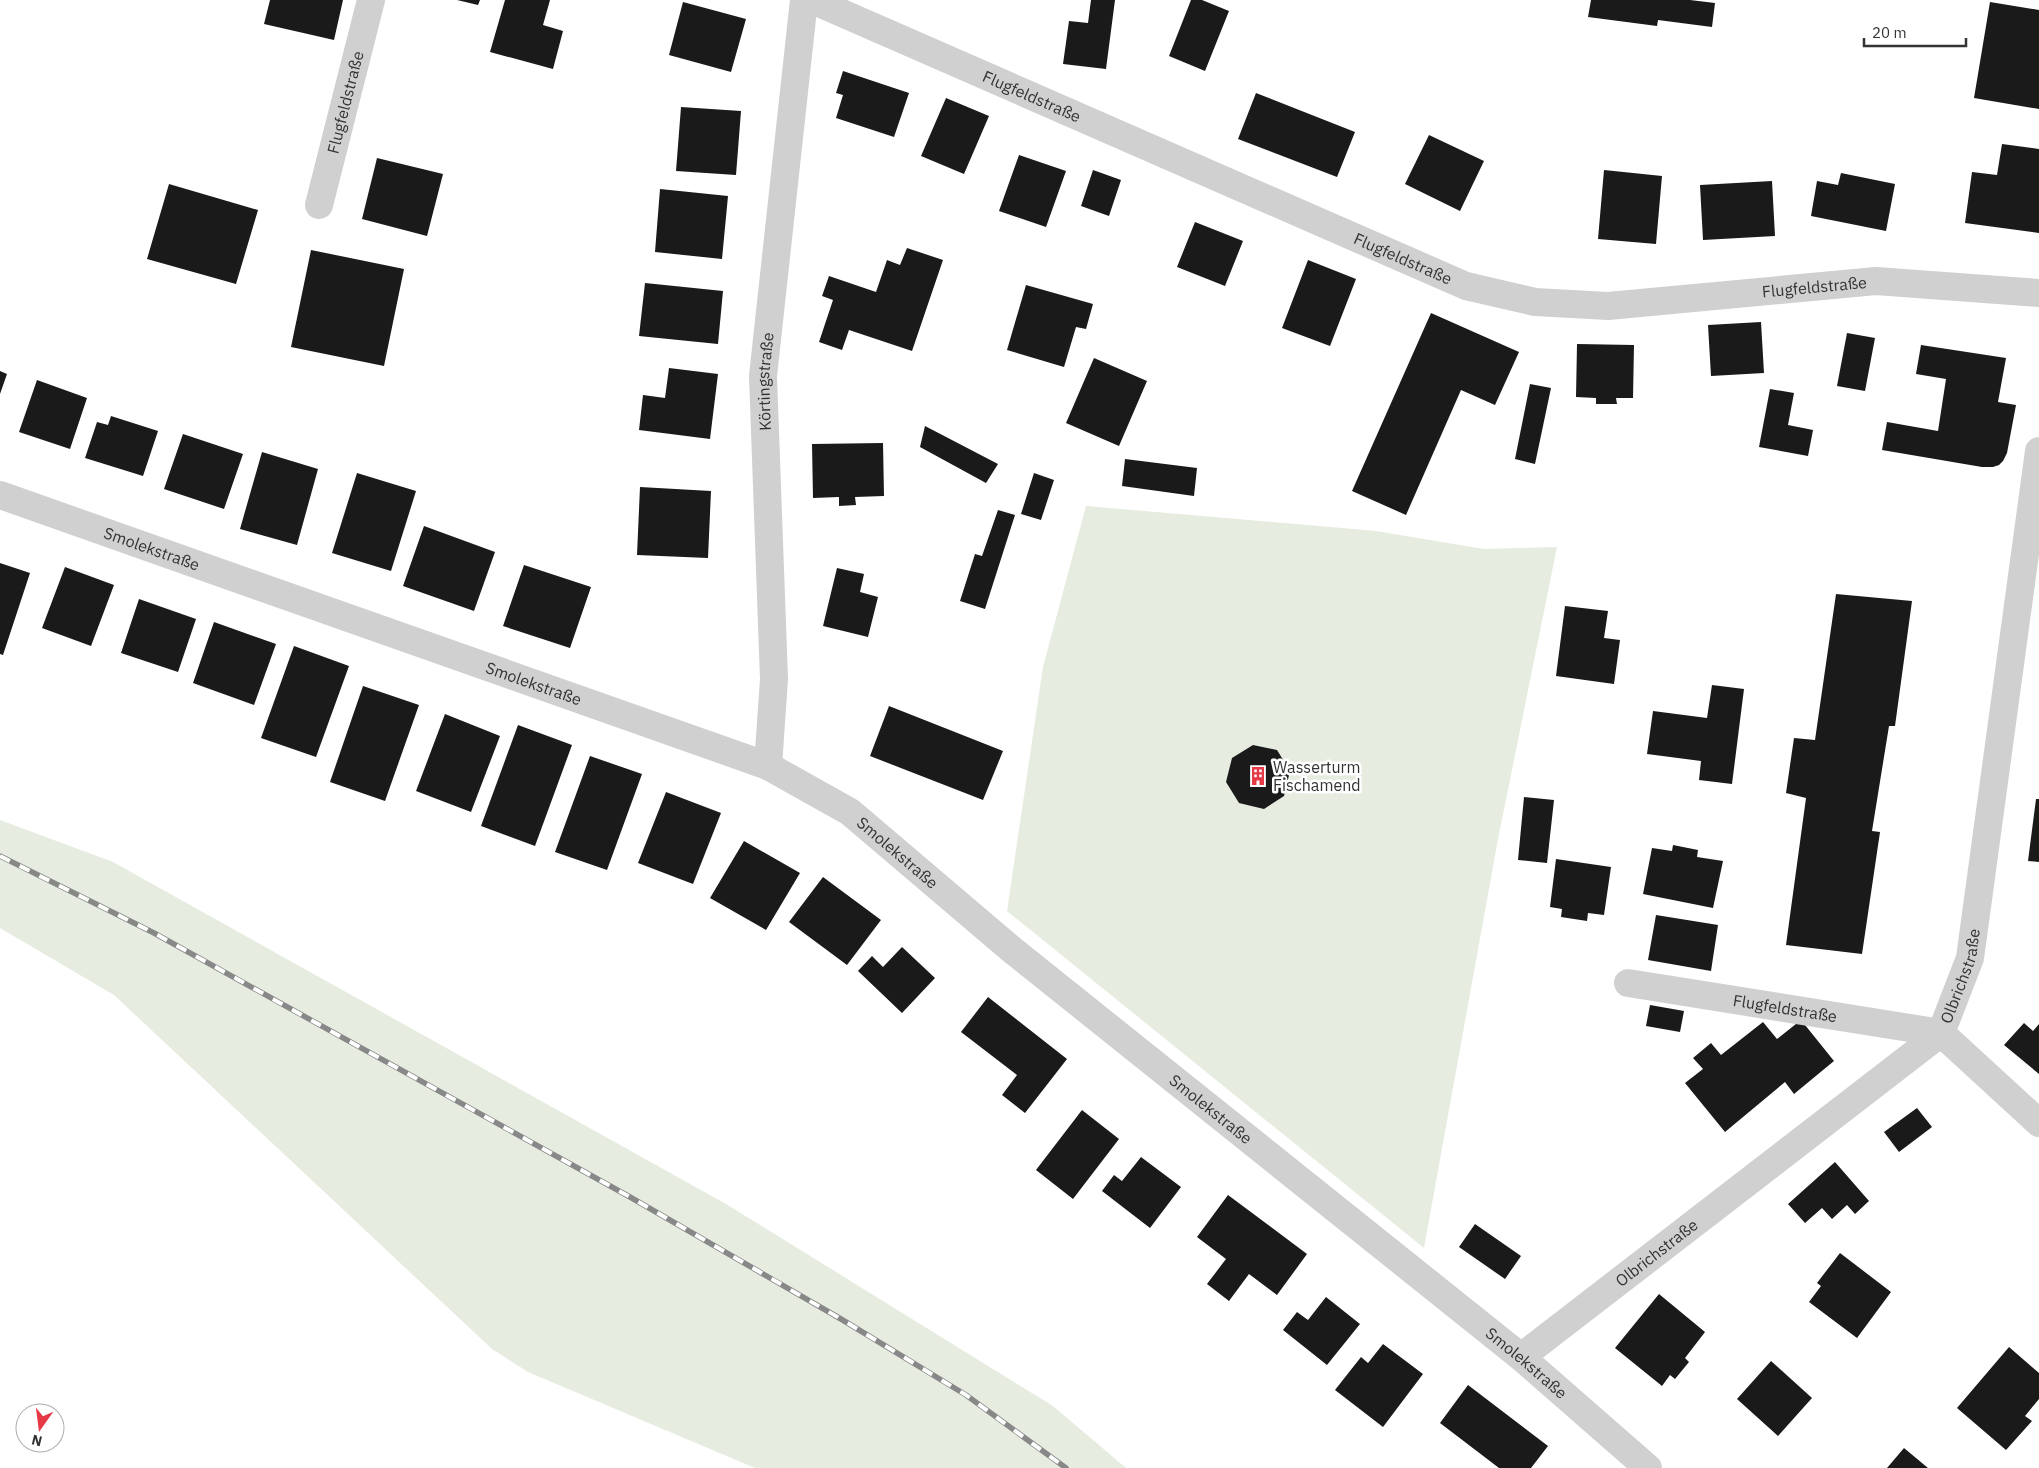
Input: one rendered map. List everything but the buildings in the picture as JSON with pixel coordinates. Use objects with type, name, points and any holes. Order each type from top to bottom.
[{"type":"street","name":"Flugfeldstraße","points":[[319,205],[371,0]]},
{"type":"street","name":"Körtingstraße","points":[[768,766],[774,680],[762,376],[804,0]]},
{"type":"street","name":"Flugfeldstraße","points":[[812,0],[1466,286],[1535,302],[1608,306],[1876,281],[2039,293]]},
{"type":"street","name":"Olbrichstraße","points":[[1522,1357],[1941,1033],[1970,958],[2039,451]]},
{"type":"street","name":"Smolekstraße","points":[[0,494],[768,766],[850,812],[1010,949],[1522,1357],[1648,1468]]},
{"type":"street","name":"Flugfeldstraße","points":[[1628,983],[1941,1033]]},
{"type":"street","points":[[1941,1033],[2039,1123]]},
{"type":"shaded area","points":[[1086,506],[1376,531],[1484,549],[1557,547],[1498,839],[1424,1248],[1007,911],[1043,667]]},
{"type":"shaded area","points":[[0,820],[113,862],[726,1204],[1053,1406],[1126,1468],[755,1468],[528,1372],[492,1349],[114,995],[0,928]]},
{"type":"railway","points":[[0,856],[154,933],[630,1197],[841,1319],[966,1395],[1066,1468]]},
{"type":"place","name":"Wasserturm Fischamend","points":[[1258,776]]}]
